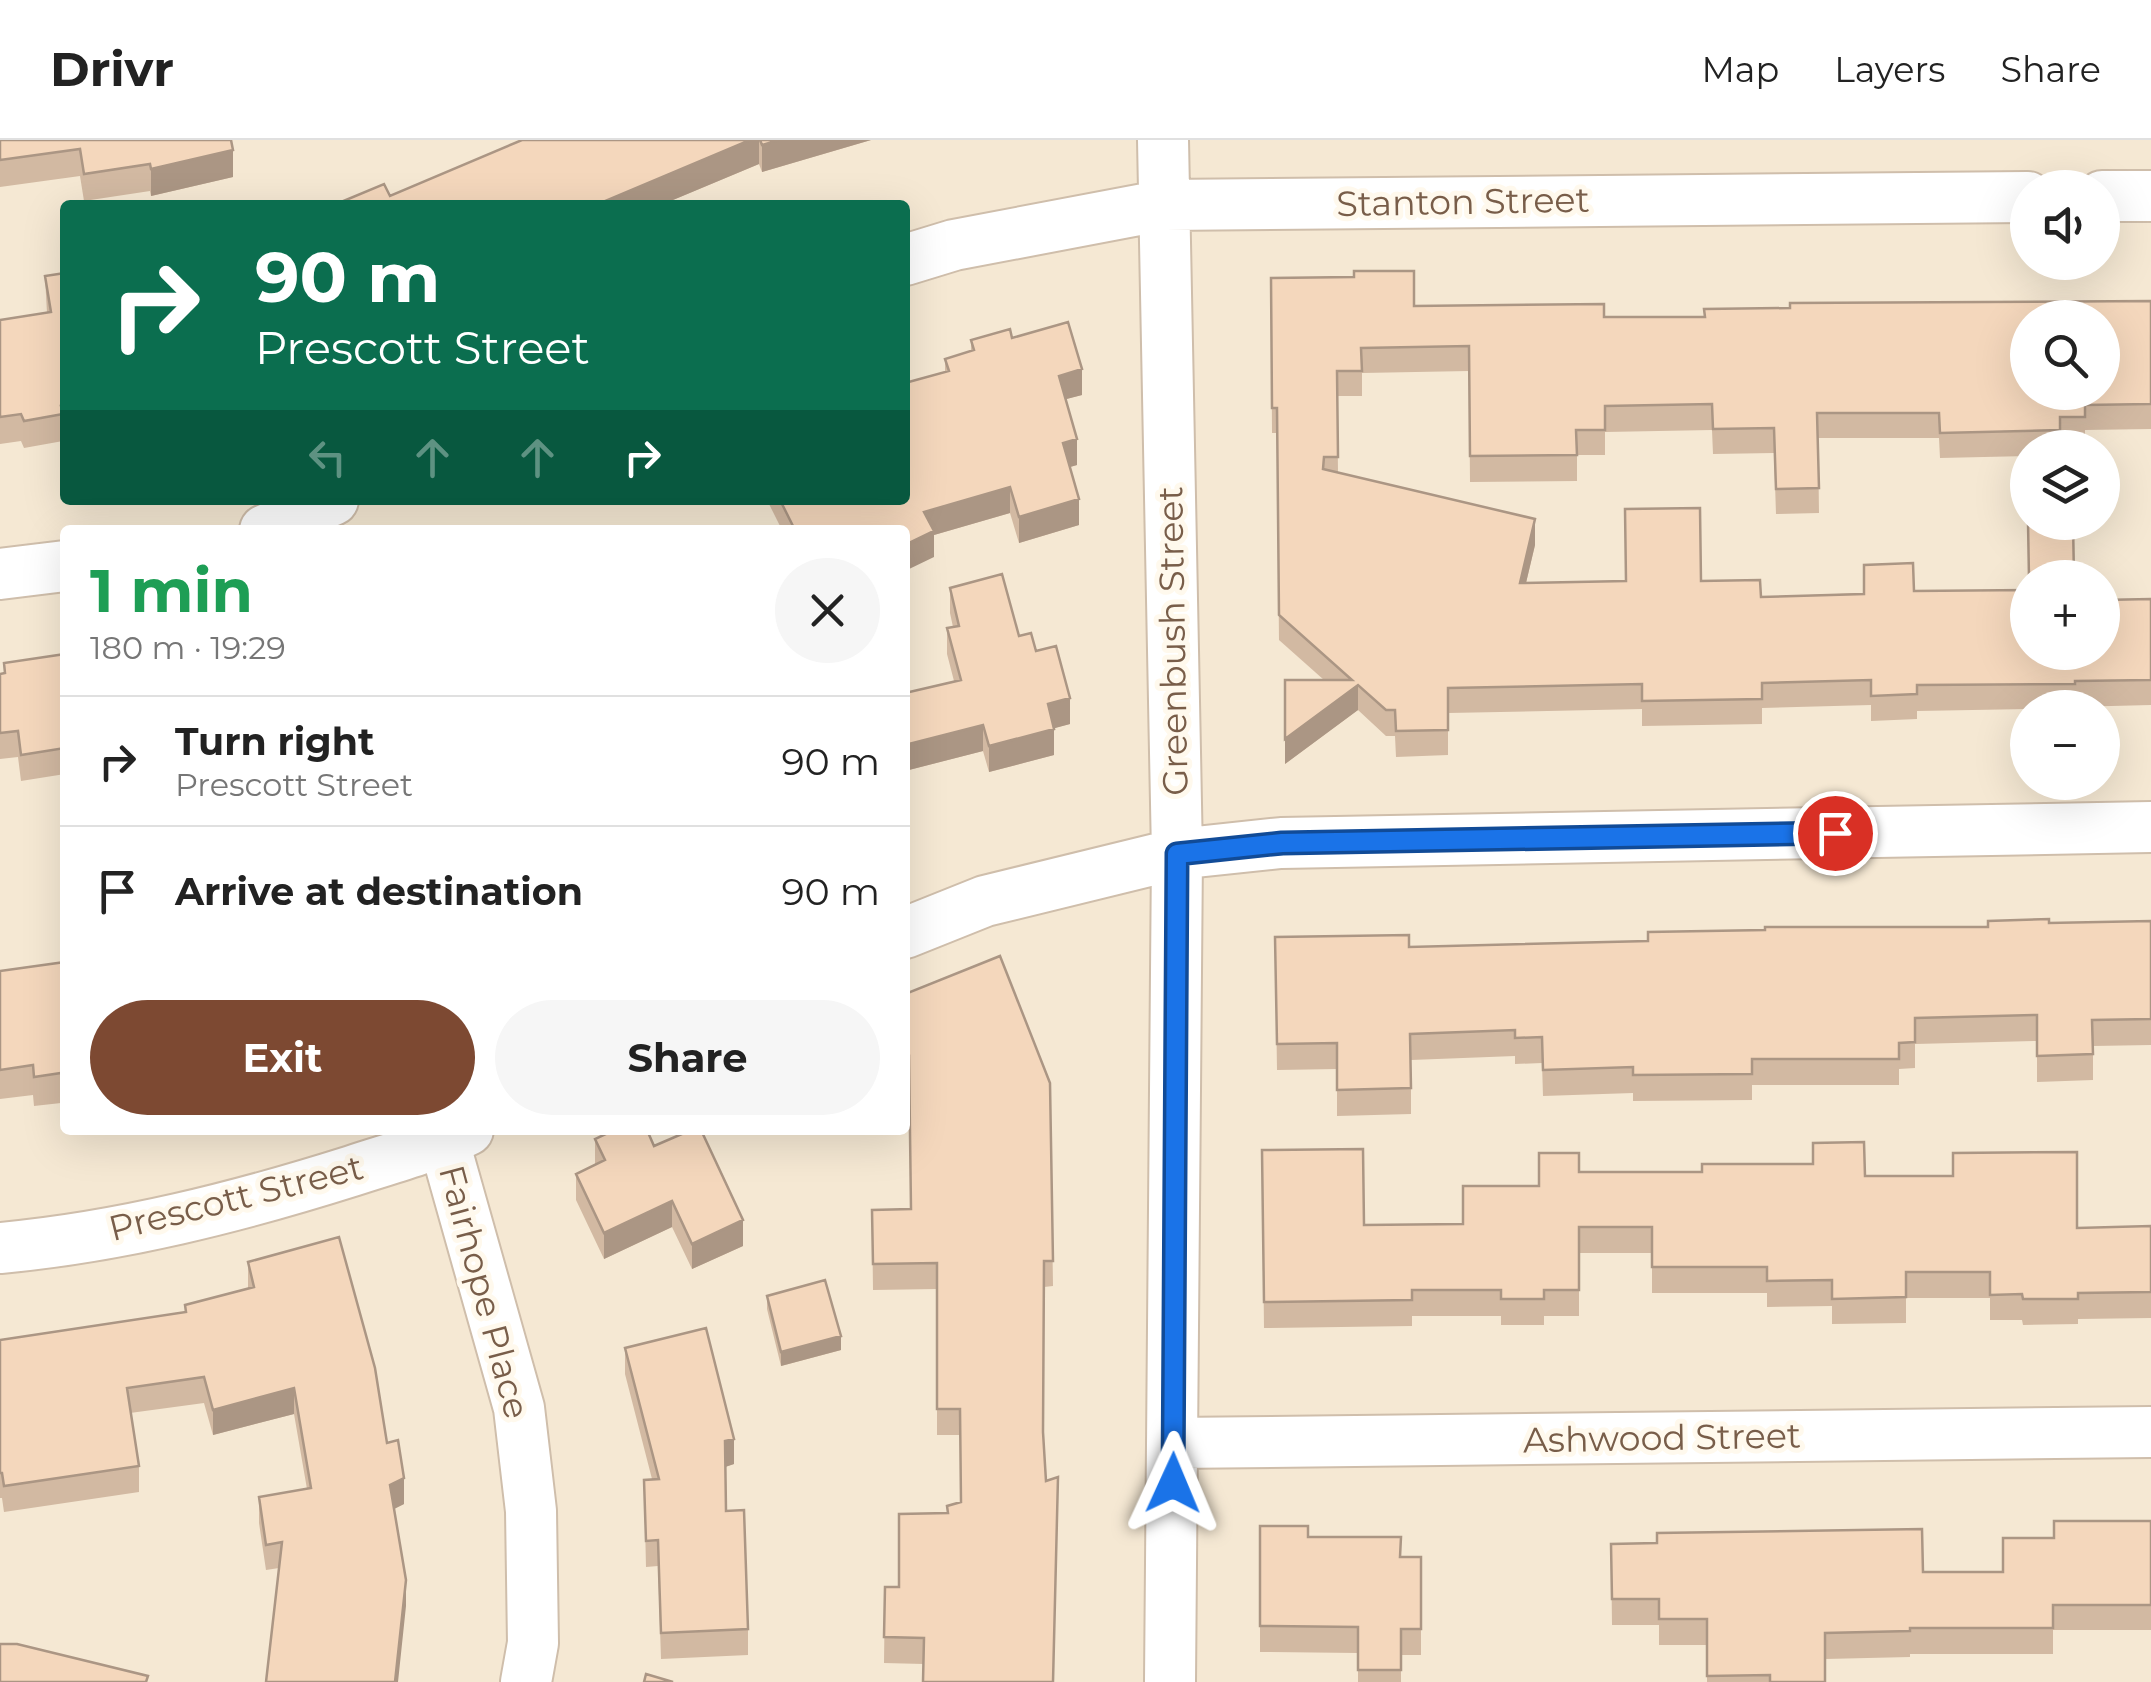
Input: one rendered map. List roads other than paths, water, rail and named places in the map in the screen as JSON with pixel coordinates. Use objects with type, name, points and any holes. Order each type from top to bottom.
[{"type":"street","name":"Greenbush Street","points":[[1164,140],[1177,854],[1170,1682]]},
{"type":"street","points":[[2120,196],[2151,196]]},
{"type":"street","name":"Stanton Street","points":[[910,258],[954,244],[1165,205],[2010,197]]},
{"type":"street","points":[[276,525],[322,505]]},
{"type":"street","points":[[0,574],[60,567]]},
{"type":"street","points":[[910,931],[985,900],[1177,854],[1282,843],[2151,827]]},
{"type":"street","name":"Prescott Street","points":[[0,1248],[170,1222],[319,1181],[456,1136]]},
{"type":"street","name":"Fairhope Place","points":[[456,1136],[519,1408],[531,1511],[533,1643],[526,1682]]},
{"type":"street","name":"Ashwood Street","points":[[1174,1444],[2151,1432]]}]
